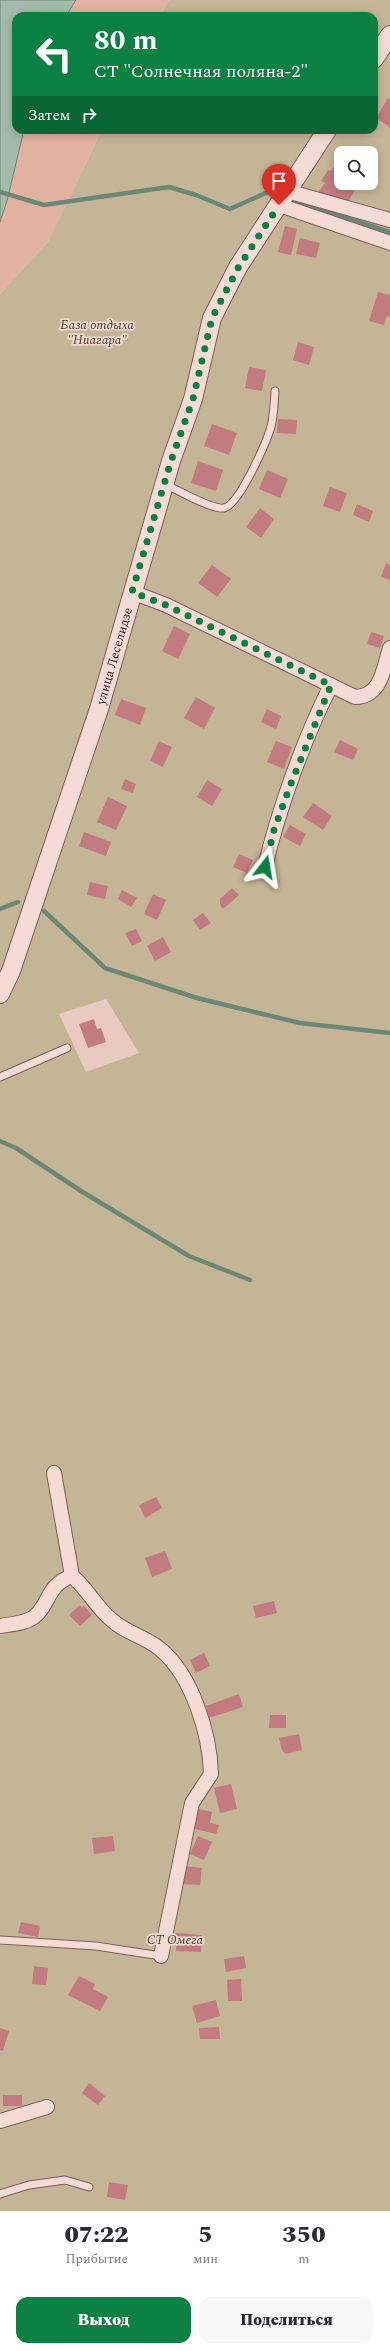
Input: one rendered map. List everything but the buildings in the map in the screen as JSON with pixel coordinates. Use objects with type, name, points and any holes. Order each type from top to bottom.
[{"type":"street","points":[[378,53],[390,35]]},
{"type":"street","name":"улица Леселидзе","points":[[0,994],[11,971],[99,709],[132,592],[193,399],[212,318],[238,268],[324,134]]},
{"type":"street","points":[[283,198],[390,220]]},
{"type":"street","points":[[283,198],[390,243]]},
{"type":"street","points":[[132,592],[166,605],[355,696],[365,696],[373,692],[380,680],[390,648]]},
{"type":"street","points":[[265,867],[274,830],[290,786],[331,685]]},
{"type":"street","points":[[54,1473],[72,1576],[85,1587],[95,1604],[114,1622],[161,1649],[178,1668],[198,1705],[211,1774],[192,1803],[161,1956]]},
{"type":"street","points":[[0,1626],[25,1622],[35,1616],[52,1589],[61,1580],[72,1576]]},
{"type":"street","points":[[0,2121],[47,2107]]},
{"type":"lane","points":[[165,484],[214,506],[225,508],[230,505],[243,487],[270,430],[275,391]]},
{"type":"lane","points":[[0,1077],[67,1048]]},
{"type":"lane","points":[[0,1940],[96,1946],[161,1956]]},
{"type":"lane","points":[[0,2194],[29,2185],[65,2180],[89,2187]]},
{"type":"green space","points":[[169,0],[390,0],[390,2211],[0,2211],[0,294],[48,242],[100,134],[378,134],[378,12],[162,12]],"holes":[[[106,999],[139,1053],[86,1072],[59,1014]]]},
{"type":"sand","points":[[76,0],[169,0],[162,12],[68,12]]},
{"type":"sand","points":[[23,134],[100,134],[48,242],[0,294],[0,222],[7,201]]},
{"type":"shaded area","points":[[0,0],[76,0],[68,12],[12,12],[12,134],[23,134],[7,201],[0,222]]},
{"type":"waterway","points":[[0,192],[44,205],[169,187],[196,195],[230,209],[268,192],[276,194]]},
{"type":"waterway","points":[[295,201],[390,232]]},
{"type":"waterway","points":[[0,909],[18,902]]},
{"type":"waterway","points":[[44,911],[105,968],[197,998],[300,1023],[390,1033]]},
{"type":"waterway","points":[[0,1141],[16,1148],[81,1191],[189,1256],[250,1280]]},
{"type":"route","points":[[265,867],[274,830],[324,698],[331,685],[166,605],[132,592],[171,461],[193,399],[212,318],[238,268],[279,205]]},
{"type":"park label","name":"База отдыха \"Ниагара\"","points":[[97,332]]},
{"type":"park label","name":"СТ Омега","points":[[175,1940]]}]
